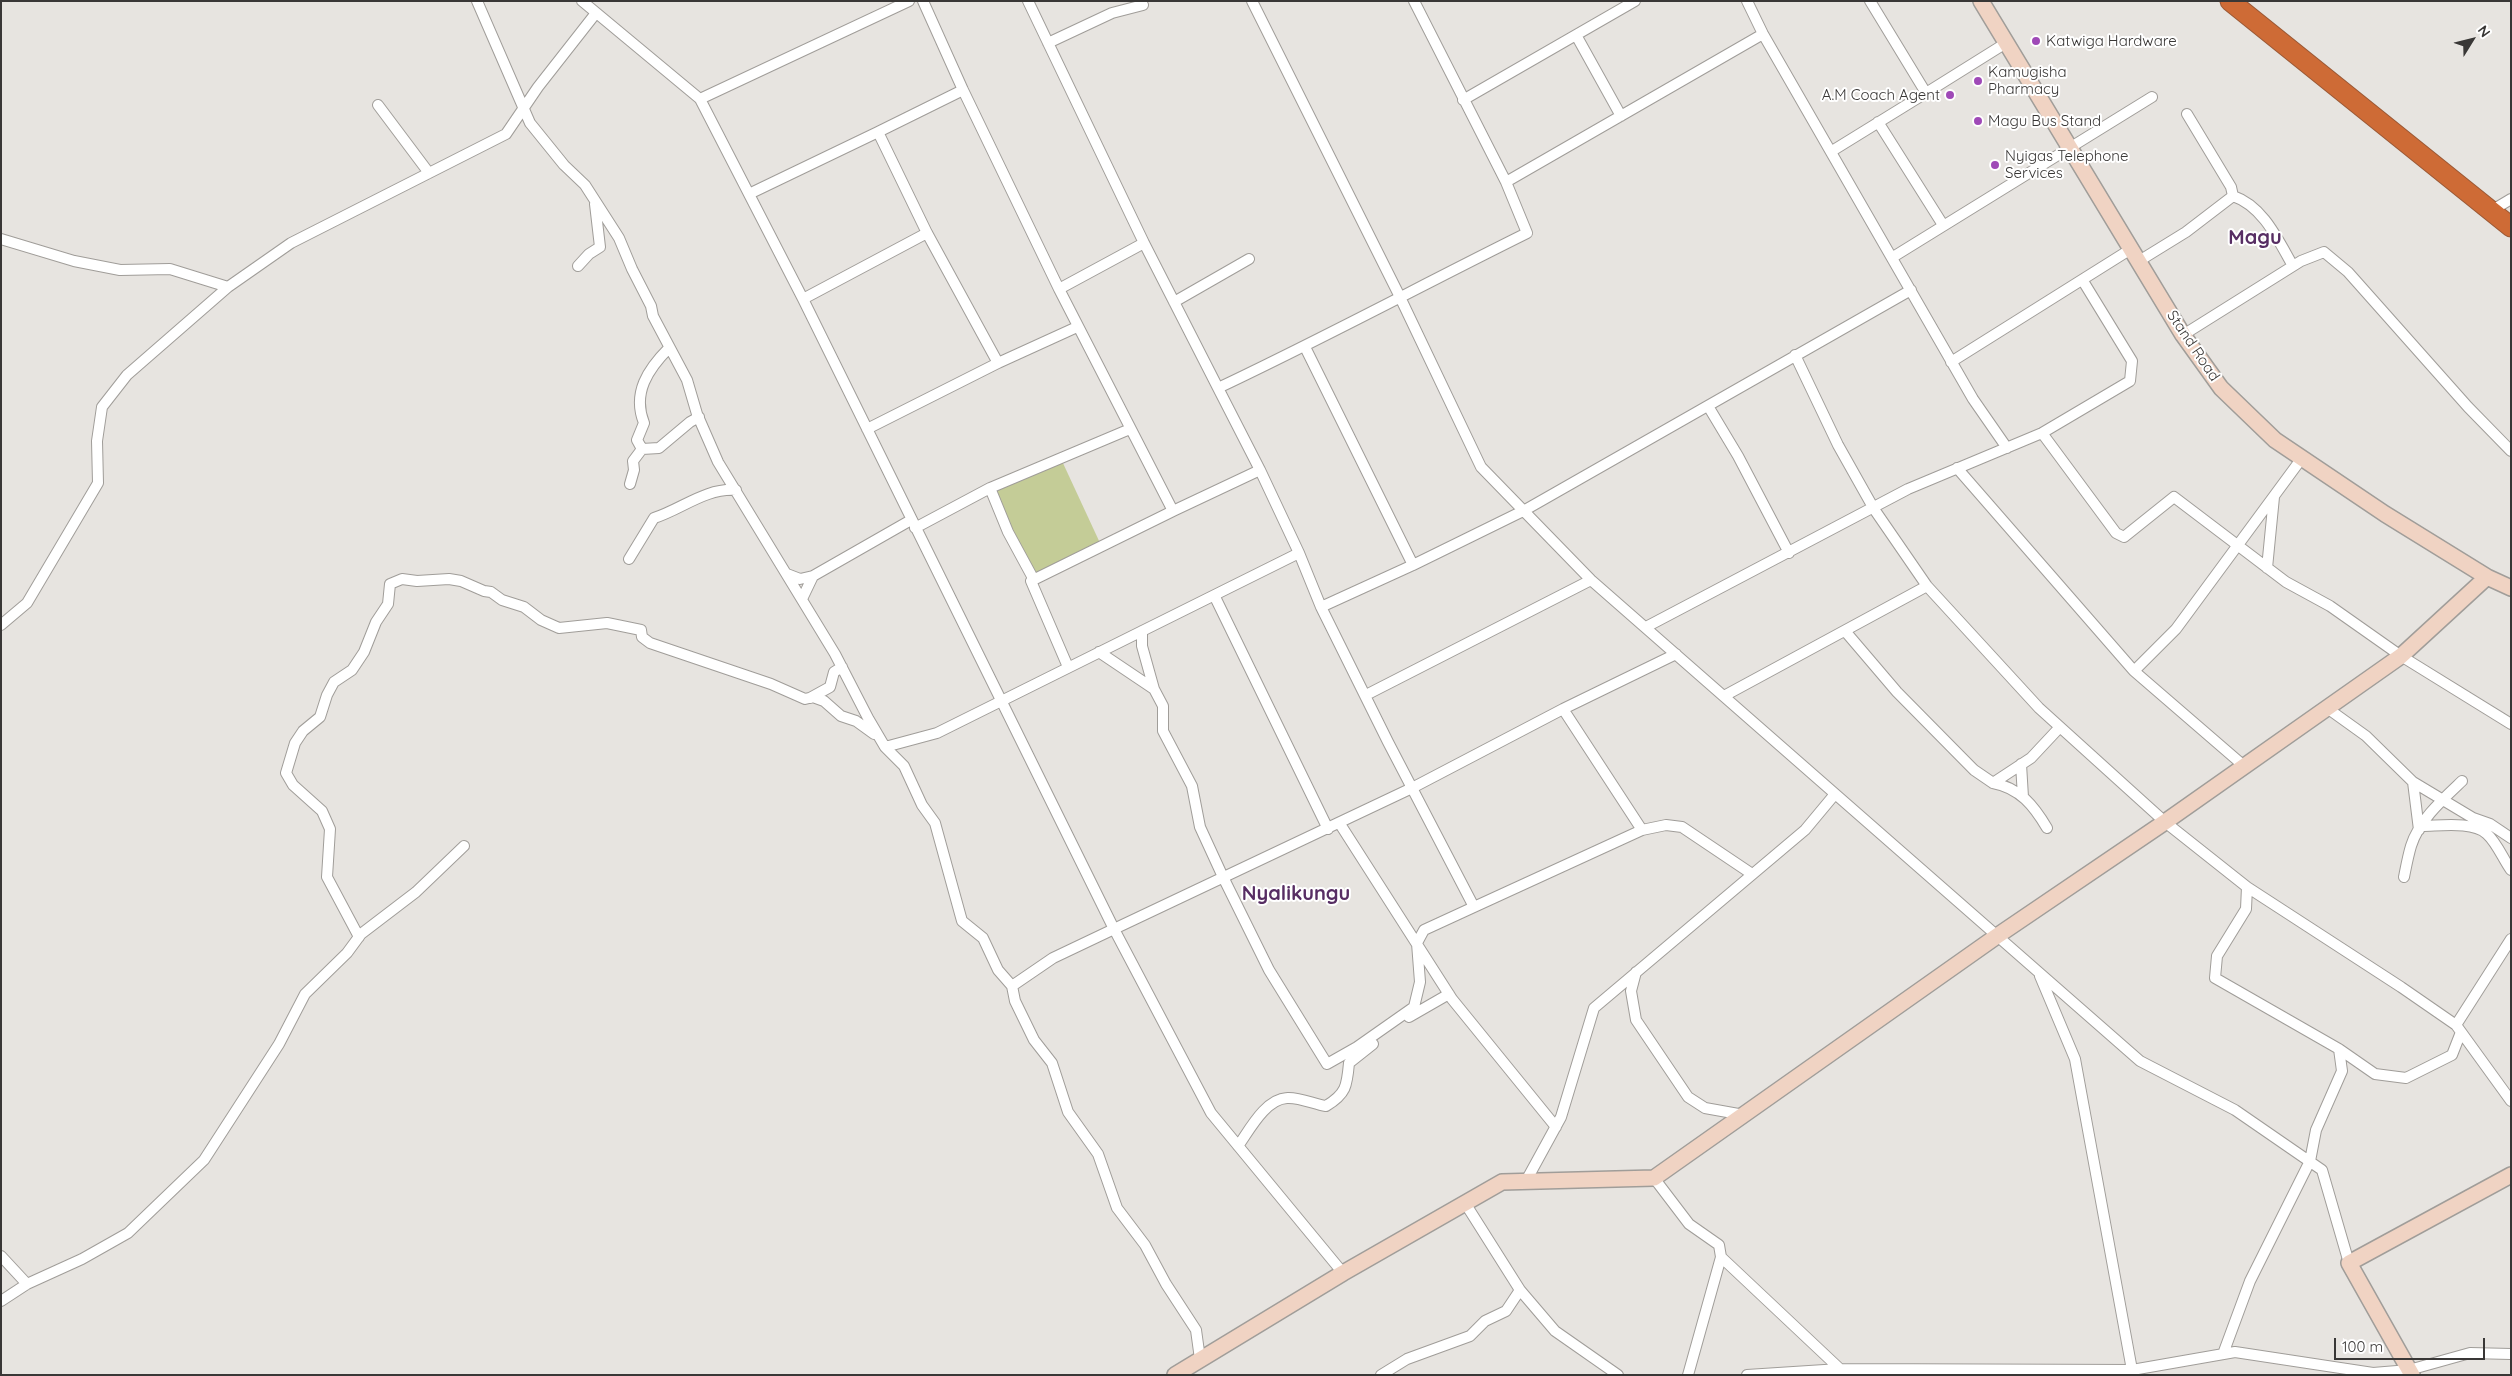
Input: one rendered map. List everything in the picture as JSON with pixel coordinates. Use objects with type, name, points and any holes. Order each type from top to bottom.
[{"type":"highway","points":[[2230,1],[2511,227]]},
{"type":"street","points":[[477,1],[524,109],[544,143],[564,166],[585,185],[623,244],[632,269],[669,348],[687,380],[699,417],[718,462],[842,667],[885,747],[904,766],[922,805],[935,822],[962,921],[983,938],[998,970],[1012,986],[1015,1002],[1034,1040],[1052,1063],[1068,1112],[1098,1154],[1117,1208],[1145,1246],[1166,1284],[1196,1330],[1200,1359]]},
{"type":"street","points":[[582,1],[700,99],[803,299],[1000,702],[1114,929],[1211,1113],[1343,1274]]},
{"type":"street","points":[[700,99],[909,1]]},
{"type":"street","points":[[924,1],[963,90],[1077,327],[1173,512]]},
{"type":"street","points":[[1028,1],[1144,243],[1260,470],[1299,553],[1321,607],[1474,907]]},
{"type":"street","points":[[1252,1],[1400,296],[1481,466],[1591,580],[2140,1061],[2235,1110],[2322,1170],[2349,1264],[2411,1373]]},
{"type":"street","points":[[1218,388],[1305,347],[1400,296],[1527,232],[1506,182],[1414,1]]},
{"type":"street","points":[[1463,100],[1635,1]]},
{"type":"street","points":[[1747,1],[1763,34],[1893,257],[1951,362],[1973,399],[2007,448]]},
{"type":"street","points":[[1870,1],[1926,93]]},
{"type":"street","name":"Stand Road","points":[[1981,1],[2183,335],[2221,388],[2275,440],[2384,514],[2487,577],[2511,588]]},
{"type":"street","points":[[1048,43],[1112,13],[1143,5]]},
{"type":"street","points":[[1,625],[27,603],[98,483],[96,441],[102,407],[127,374],[228,287],[291,243],[506,134],[596,13]]},
{"type":"street","points":[[1506,182],[1763,34]]},
{"type":"street","points":[[1576,35],[1621,116]]},
{"type":"street","points":[[1832,151],[2006,43]]},
{"type":"street","points":[[749,194],[963,90]]},
{"type":"street","points":[[1893,257],[2152,96]]},
{"type":"street","points":[[378,105],[429,173]]},
{"type":"street","points":[[2187,114],[2232,187],[2233,196]]},
{"type":"street","points":[[1878,122],[1943,225]]},
{"type":"street","points":[[878,132],[927,233],[998,362]]},
{"type":"street","points":[[1951,362],[2082,281],[2186,232],[2233,196]]},
{"type":"street","points":[[2233,196],[2247,200],[2264,219],[2294,266]]},
{"type":"street","points":[[2490,211],[2511,199]]},
{"type":"street","points":[[578,266],[589,254],[600,248],[595,200]]},
{"type":"street","points":[[803,299],[927,233]]},
{"type":"street","points":[[1,239],[92,265],[120,270],[170,269],[228,287]]},
{"type":"street","points":[[1059,289],[1144,243]]},
{"type":"street","points":[[2183,335],[2294,266],[2324,252],[2348,272],[2468,407],[2511,451]]},
{"type":"street","points":[[1174,302],[1249,259]]},
{"type":"street","points":[[1646,627],[1874,509],[1908,489],[2042,433],[2130,381],[2132,361],[2082,281]]},
{"type":"street","points":[[1321,607],[1413,565],[1525,510],[1911,290]]},
{"type":"street","points":[[867,429],[998,362],[1077,327]]},
{"type":"street","points":[[1305,347],[1413,565]]},
{"type":"street","points":[[642,449],[637,440],[644,423],[638,408],[640,392],[651,366],[669,348]]},
{"type":"street","points":[[1795,355],[1838,445],[1874,509],[1927,586],[2039,708],[2165,822],[2247,887],[2401,986],[2459,1029],[2511,1101]]},
{"type":"street","points":[[1708,406],[1738,456],[1788,553]]},
{"type":"street","points":[[630,484],[634,470],[633,461],[642,449],[659,448],[699,417]]},
{"type":"street","points":[[787,574],[800,579],[813,576],[913,524],[990,488],[1130,429]]},
{"type":"street","points":[[2042,433],[2116,532],[2124,537],[2174,497],[2286,582],[2330,606],[2402,656],[2511,724]]},
{"type":"street","points":[[2134,671],[2176,629],[2302,458]]},
{"type":"street","points":[[1957,468],[2134,671],[2244,766]]},
{"type":"street","points":[[1068,667],[1031,581],[1260,470]]},
{"type":"street","points":[[990,488],[1008,532],[1034,580]]},
{"type":"street","points":[[629,559],[654,518],[713,492],[722,489],[736,490]]},
{"type":"street","points":[[2267,568],[2274,496]]},
{"type":"street","points":[[885,747],[937,733],[1068,667],[1214,597],[1299,553]]},
{"type":"street","points":[[802,599],[813,576]]},
{"type":"street","points":[[1186,1372],[1200,1359],[1502,1182],[1654,1178],[1997,936],[2165,822],[2402,656],[2487,577]]},
{"type":"street","points":[[358,937],[327,877],[330,829],[322,811],[293,785],[286,773],[295,743],[303,731],[320,717],[327,695],[334,682],[352,670],[364,652],[376,622],[388,604],[390,584],[402,579],[417,581],[449,579],[462,581],[484,592],[491,592],[502,600],[524,607],[541,620],[560,628],[607,623],[642,630],[642,637],[650,643],[771,684],[805,699],[810,698],[824,701],[841,716],[856,721],[879,737]]},
{"type":"street","points":[[1366,695],[1591,580]]},
{"type":"street","points":[[1724,696],[1927,586]]},
{"type":"street","points":[[1214,597],[1328,829]]},
{"type":"street","points":[[1142,631],[1144,656],[1154,689],[1163,706],[1163,731],[1192,786],[1200,827],[1261,955],[1327,1064],[1357,1047],[1414,1007],[1420,982],[1417,943],[1424,930],[1642,830],[1666,825],[1682,827],[1752,874]]},
{"type":"street","points":[[1845,631],[1897,692],[1974,770],[1993,783],[2008,786],[2023,797],[2036,808],[2047,828]]},
{"type":"street","points":[[1099,652],[1154,689]]},
{"type":"street","points":[[1012,986],[1053,958],[1340,824],[1563,709],[1676,654]]},
{"type":"street","points":[[810,698],[830,687],[834,672],[842,667]]},
{"type":"street","points":[[2327,708],[2366,736],[2413,782],[2473,818],[2490,824],[2511,838]]},
{"type":"street","points":[[1563,709],[1642,830]]},
{"type":"street","points":[[1993,783],[2031,758],[2060,727]]},
{"type":"street","points":[[2022,764],[2023,797]]},
{"type":"street","points":[[2404,877],[2411,845],[2420,828],[2442,800],[2462,781]]},
{"type":"street","points":[[2413,782],[2420,828]]},
{"type":"street","points":[[1526,1181],[1561,1117],[1594,1008],[1805,830],[1835,794]]},
{"type":"street","points":[[1340,824],[1449,994],[1556,1127]]},
{"type":"street","points":[[2420,828],[2464,825],[2480,828],[2493,841],[2511,870]]},
{"type":"street","points":[[1,1301],[27,1284],[82,1259],[128,1233],[204,1160],[279,1044],[305,994],[346,953],[358,937],[416,892],[464,846]]},
{"type":"street","points":[[2247,887],[2246,909],[2217,956],[2214,978],[2339,1049],[2375,1074],[2406,1078],[2452,1055],[2459,1029],[2511,939]]},
{"type":"street","points":[[1636,972],[1631,991],[1636,1020],[1688,1097],[1705,1108],[1744,1115]]},
{"type":"street","points":[[2038,972],[2075,1059],[2132,1370]]},
{"type":"street","points":[[1238,1146],[1258,1118],[1272,1103],[1287,1098],[1326,1106],[1341,1097],[1347,1082],[1349,1063],[1411,1015],[1449,994]]},
{"type":"street","points":[[2223,1354],[2250,1281],[2310,1161],[2316,1130],[2342,1071],[2339,1049]]},
{"type":"street","points":[[2349,1264],[2511,1174]]},
{"type":"street","points":[[1654,1178],[1689,1224],[1719,1245],[1721,1257],[1688,1375]]},
{"type":"street","points":[[1465,1203],[1520,1290],[1555,1331],[1618,1375]]},
{"type":"street","points":[[1,1256],[27,1284]]},
{"type":"street","points":[[1721,1257],[1840,1369]]},
{"type":"street","points":[[1381,1375],[1407,1359],[1470,1336],[1485,1321],[1506,1311],[1520,1290]]},
{"type":"street","points":[[1747,1375],[1840,1369],[2132,1370],[2235,1352],[2374,1373],[2411,1373],[2470,1353],[2511,1354]]},
{"type":"green space","points":[[1062,461],[1100,543],[1034,580],[994,491]]},
{"type":"place","name":"Katwiga Hardware","points":[[2036,41]]},
{"type":"place","name":"Kamugisha Pharmacy","points":[[1978,81]]},
{"type":"place","name":"A.M Coach Agent","points":[[1950,95]]},
{"type":"place","name":"Magu Bus Stand","points":[[1978,121]]},
{"type":"place","name":"Nyigas Telephone Services","points":[[1995,165]]},
{"type":"district","name":"Magu","points":[[2255,238]]},
{"type":"district","name":"Nyalikungu","points":[[1296,894]]}]
